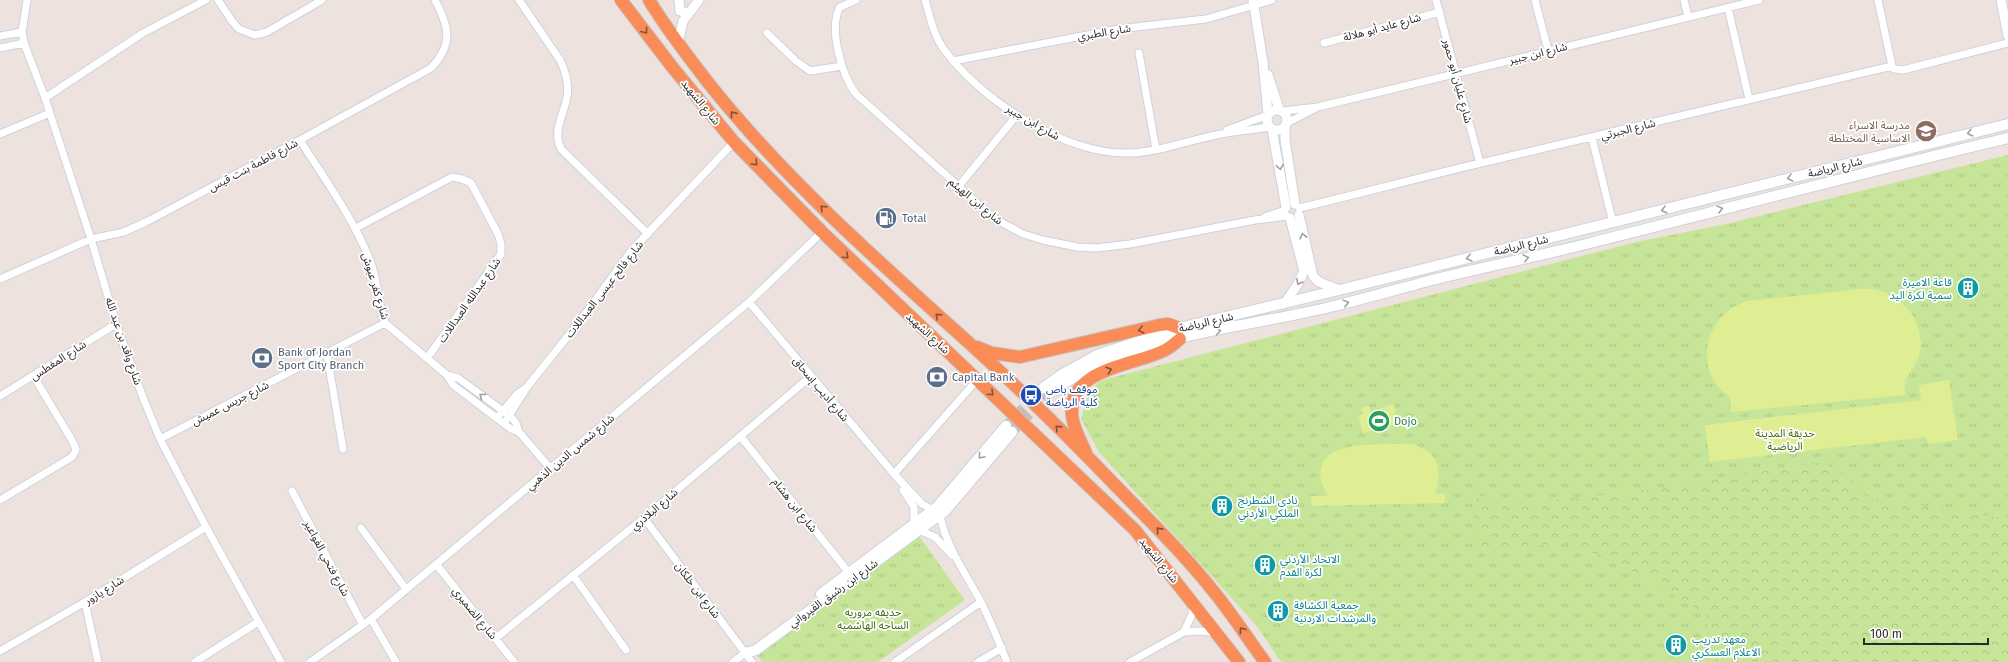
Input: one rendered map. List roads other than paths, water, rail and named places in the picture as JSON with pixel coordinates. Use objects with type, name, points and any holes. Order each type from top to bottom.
[{"type":"highway","name":"شارع الشهيد","points":[[621,0],[673,68],[734,142],[822,232],[1135,530],[1239,662]]},
{"type":"highway","name":"شارع الشهيد","points":[[649,0],[678,43],[736,117],[792,179],[874,257],[968,342],[1148,517],[1215,592],[1265,662]]},
{"type":"highway","points":[[968,342],[992,353],[1020,357],[1160,325],[1168,324],[1180,333],[1167,349],[1095,375],[1082,385],[1074,399],[1072,415],[1088,458]]},
{"type":"main road","name":"شارع الرياضة","points":[[1047,391],[1067,371],[1097,355],[1284,304],[1614,223],[2006,123]]},
{"type":"main road","name":"شارع الرياضة","points":[[1180,333],[1333,307],[1418,284],[1586,244],[2008,138]]},
{"type":"main road","points":[[1854,162],[1857,175]]},
{"type":"main road","points":[[1416,272],[1418,284]]},
{"type":"main road","points":[[916,528],[936,513],[948,508],[1009,429]]},
{"type":"main road","name":"شارع ابن رشيق القيرواني","points":[[745,653],[750,647],[849,573],[916,528]]},
{"type":"main road","name":"شارع ابن رشيق القيرواني","points":[[745,653],[756,650],[916,528]]},
{"type":"street","name":"شارع واقد بن عبد الله","points":[[27,0],[22,32],[24,43],[50,113],[91,239],[116,324],[160,439],[206,527],[281,662]]},
{"type":"street","points":[[45,98],[143,33],[206,0]]},
{"type":"street","points":[[218,0],[239,29],[255,35],[267,32],[322,0]]},
{"type":"street","name":"شارع فاطمة بنت قيس","points":[[0,279],[91,239],[124,232],[148,221],[432,68],[446,49],[447,32],[435,0]]},
{"type":"street","points":[[519,0],[560,60],[564,69],[567,83],[567,98],[557,131],[557,138],[561,149],[648,234]]},
{"type":"street","points":[[679,0],[679,9],[682,12],[688,13]]},
{"type":"street","points":[[678,43],[681,26],[688,13],[699,0]]},
{"type":"street","name":"شارع ابن الهيثم","points":[[856,0],[840,7],[836,14],[835,20],[838,47],[848,84],[856,94],[982,209],[1007,227],[1043,240],[1077,248],[1097,248],[1130,244],[1255,220],[1292,211]]},
{"type":"street","name":"شارع ابن جبير","points":[[925,0],[935,32],[942,47],[953,61],[984,90],[1016,115],[1046,132],[1084,148],[1120,153],[1156,150],[1217,134],[1268,115]]},
{"type":"street","points":[[1272,0],[1254,3],[1263,62],[1268,115],[1267,121],[1271,128],[1292,211],[1304,271],[1298,284],[1284,304]]},
{"type":"street","name":"شارع عليان أبو حمور","points":[[1437,0],[1480,163]]},
{"type":"street","points":[[1535,0],[1548,50]]},
{"type":"street","points":[[1684,0],[1688,17]]},
{"type":"street","name":"شارع ابن جبير","points":[[1281,110],[1318,106],[1759,0]]},
{"type":"street","points":[[1878,0],[1892,66]]},
{"type":"street","points":[[2001,0],[2008,36]]},
{"type":"street","name":"شارع الطبري","points":[[953,61],[1118,29],[1206,18],[1254,3]]},
{"type":"street","points":[[1728,8],[1749,99]]},
{"type":"street","name":"شارع عايد أبو هلالة","points":[[1324,43],[1440,12]]},
{"type":"street","points":[[0,36],[22,32]]},
{"type":"street","points":[[767,33],[796,61],[810,70],[842,66]]},
{"type":"street","points":[[0,48],[24,43]]},
{"type":"street","name":"شارع الجبرتي","points":[[1292,211],[1480,163],[1592,138],[1749,99],[1892,66],[1894,69],[1903,70],[2008,43]]},
{"type":"street","points":[[1139,53],[1156,150]]},
{"type":"street","points":[[1263,62],[1281,110],[1287,117],[1285,140],[1292,211],[1313,276],[1318,282],[1339,290]]},
{"type":"street","name":"شارع ابن جبير","points":[[1286,125],[1318,106]]},
{"type":"street","points":[[1268,115],[1273,110],[1281,110]]},
{"type":"street","points":[[0,134],[50,113]]},
{"type":"street","points":[[958,187],[1016,115]]},
{"type":"street","points":[[1271,128],[1279,130],[1286,125]]},
{"type":"street","name":"شارع ابن جبير","points":[[1217,134],[1271,128]]},
{"type":"street","points":[[1592,138],[1614,223]]},
{"type":"street","name":"شارع كفر عبوش","points":[[300,140],[356,228],[375,277],[385,323],[428,357],[447,375],[453,385],[511,429],[519,432]]},
{"type":"street","name":"شارع فالح عيسى العبداللات","points":[[504,423],[510,416],[527,387],[580,321],[631,252],[734,142]]},
{"type":"street","name":"شارع عبدالله العبداللات","points":[[356,228],[452,177],[462,178],[471,183],[498,234],[501,244],[501,254],[428,357]]},
{"type":"street","name":"شارع شمس الدين الذهبي","points":[[310,662],[371,619],[749,302],[822,232]]},
{"type":"street","name":"شارع أديب إسحاق","points":[[749,302],[810,377],[894,474],[922,504],[936,513]]},
{"type":"street","name":"شارع جريس عميش","points":[[160,439],[385,323]]},
{"type":"street","name":"شارع المغطس","points":[[0,396],[34,377],[116,324]]},
{"type":"street","points":[[326,354],[343,449]]},
{"type":"street","name":"شارع كفر عبوش","points":[[447,375],[458,378],[510,416],[516,423],[519,432],[550,468]]},
{"type":"street","points":[[0,500],[72,457],[76,450],[34,377]]},
{"type":"street","name":"شارع البلاذري","points":[[496,638],[644,518],[810,377]]},
{"type":"street","points":[[894,474],[977,380]]},
{"type":"street","name":"شارع فالح عيسى العبداللات","points":[[497,418],[517,394],[527,387]]},
{"type":"street","name":"شارع ابن هشام","points":[[741,437],[849,573]]},
{"type":"street","name":"شارع أديب إسحاق","points":[[894,474],[914,508],[916,528]]},
{"type":"street","name":"شارع فتحي الفواعير","points":[[292,491],[363,625]]},
{"type":"street","points":[[936,513],[957,561],[981,602],[1007,662]]},
{"type":"street","name":"شارع ابن خلكان","points":[[644,518],[752,662]]},
{"type":"street","name":"شارع يازور","points":[[0,651],[85,602],[206,527]]},
{"type":"street","points":[[361,528],[406,589]]},
{"type":"street","points":[[916,528],[935,537],[957,561]]},
{"type":"street","name":"شارع الضميري","points":[[436,564],[514,662]]},
{"type":"street","points":[[573,575],[626,650]]},
{"type":"street","points":[[85,602],[98,662]]},
{"type":"street","points":[[896,662],[981,602]]},
{"type":"street","points":[[1184,632],[1192,614],[1194,603]]},
{"type":"street","points":[[371,619],[396,662]]},
{"type":"street","points":[[195,662],[258,622]]},
{"type":"street","points":[[1130,662],[1184,632],[1201,631],[1217,633]]},
{"type":"street","points":[[978,662],[1002,648]]},
{"type":"street","name":"شارع ابن رشيق القيرواني","points":[[733,662],[745,653]]},
{"type":"tunnel","points":[[1006,426],[1043,388]]},
{"type":"tunnel","points":[[1012,432],[1050,393]]},
{"type":"place","name":"مدرسة الاسراء الاساسية المختلطة","points":[[1926,131]]},
{"type":"place","name":"Total","points":[[886,218]]},
{"type":"place","name":"قاعة الاميرة سمية لكرة اليد","points":[[1968,288]]},
{"type":"place","name":"Bank of Jordan Sport City Branch","points":[[262,358]]},
{"type":"place","name":"Capital Bank","points":[[937,377]]},
{"type":"place","name":"موقف باص كلية الرياضة","points":[[1031,395]]},
{"type":"place","name":"Dojo","points":[[1379,421]]},
{"type":"place","name":"نادي الشطرنج الملكي الأردني","points":[[1222,506]]},
{"type":"place","name":"الاتحاد الأردني لكرة القدم","points":[[1265,565]]},
{"type":"place","name":"جمعية الكشافة والمرشدات الاردنية","points":[[1278,611]]},
{"type":"place","name":"معهد تدريب الاعلام العسكري","points":[[1676,645]]},
{"type":"park label","name":"حديقة المدينة الرياضية","points":[[1785,439]]},
{"type":"park label","name":"حديقه مروريه الساحه الهاشميه","points":[[873,618]]}]
